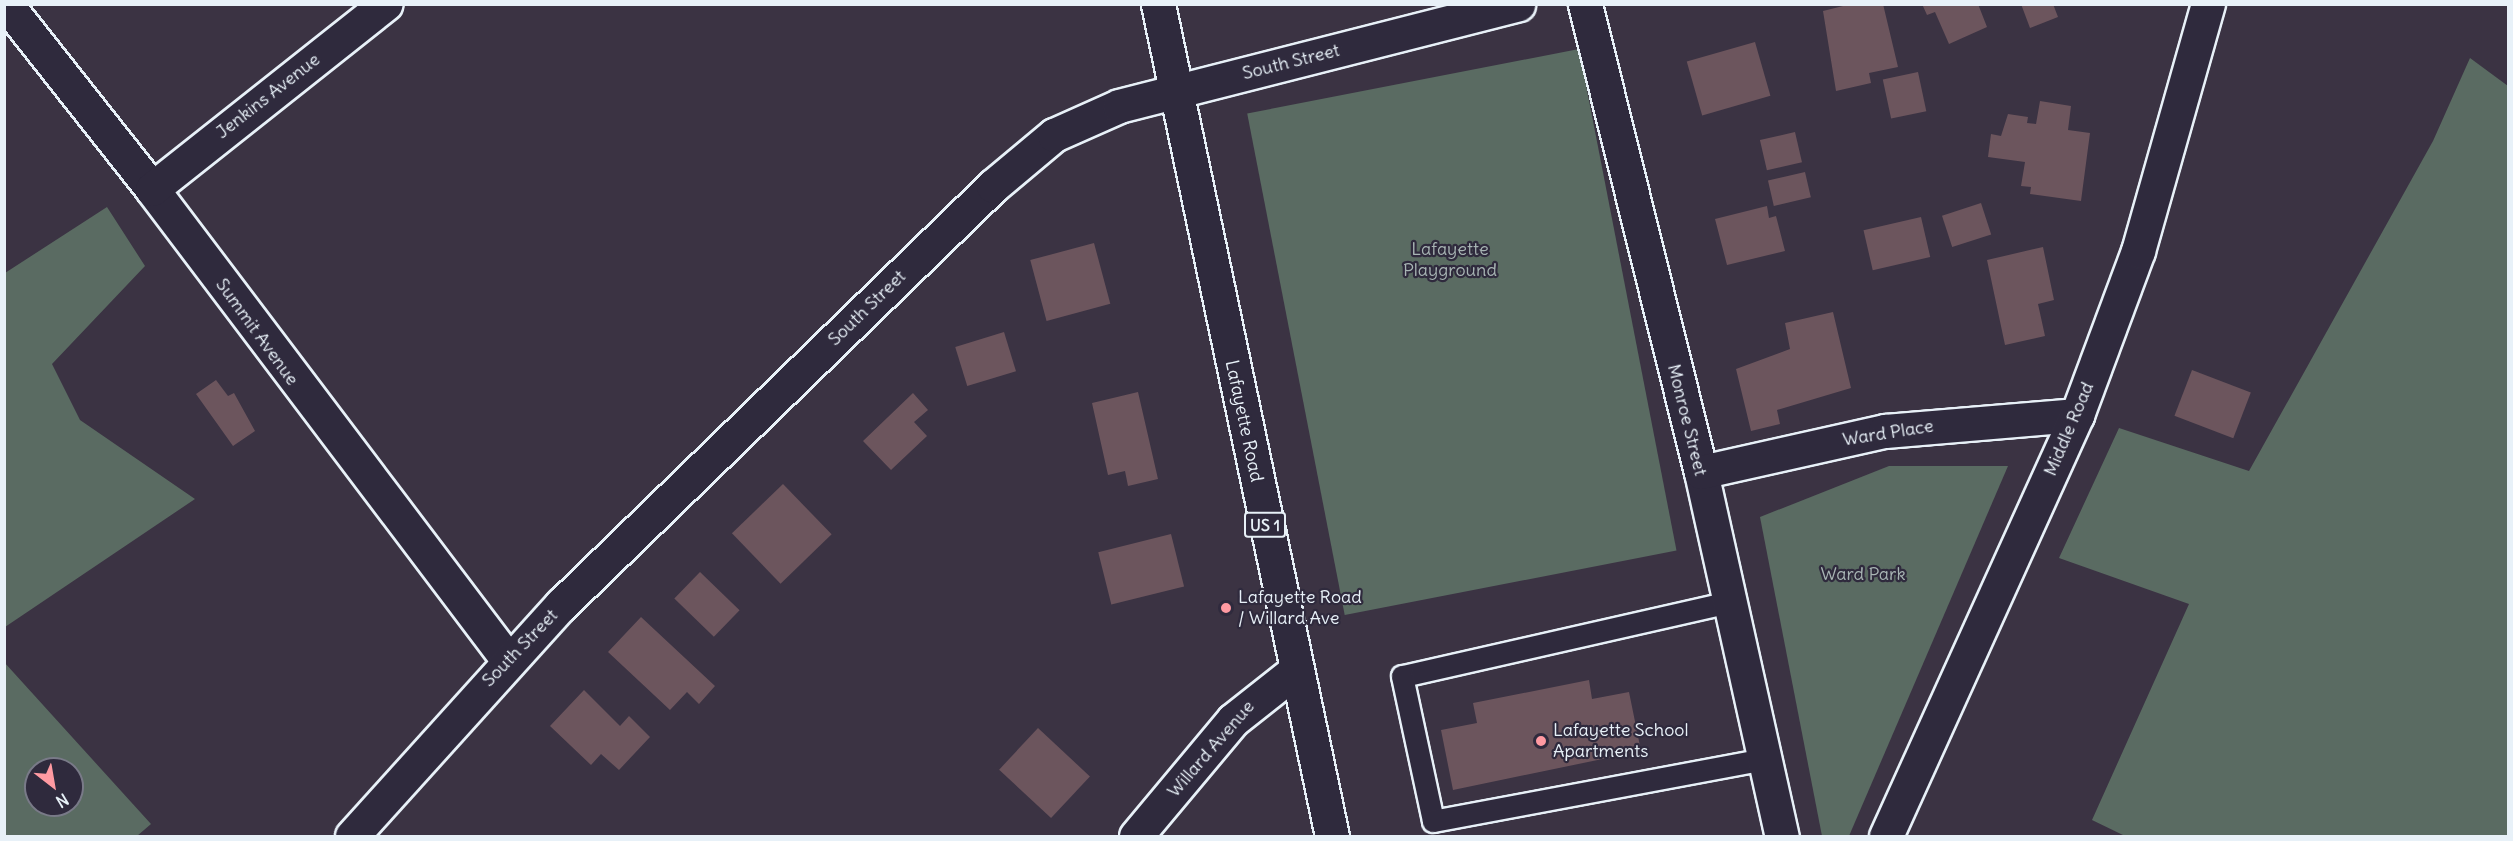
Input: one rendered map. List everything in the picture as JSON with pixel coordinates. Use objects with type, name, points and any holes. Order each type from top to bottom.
[{"type":"street","name":"Summit Avenue","points":[[6,4],[153,189],[508,660]]},
{"type":"street","name":"Jenkins Avenue","points":[[153,189],[385,4]]},
{"type":"street","name":"Lafayette Road","points":[[1158,4],[1295,671],[1332,837]]},
{"type":"street","name":"South Street","points":[[351,837],[508,660],[1025,158],[1089,117],[1176,92],[1518,4]]},
{"type":"street","name":"Monroe Street","points":[[1585,4],[1701,472],[1782,837]]},
{"type":"street","name":"Middle Road","points":[[1886,837],[2077,415],[2138,251],[2208,4]]},
{"type":"street","name":"Ward Place","points":[[1701,472],[1885,431],[2077,415]]},
{"type":"street","name":"Willard Avenue","points":[[1136,837],[1233,720],[1295,671]]},
{"type":"lane","points":[[1729,602],[1402,675],[1433,821],[1764,759]]},
{"type":"green space","name":"Lafayette Playground","points":[[1579,49],[1677,551],[1345,615],[1247,113]]},
{"type":"green space","points":[[2470,58],[2508,86],[2508,836],[2125,836],[2092,820],[2189,604],[2059,558],[2119,428],[2249,471],[2433,141]]},
{"type":"green space","points":[[107,207],[145,266],[52,364],[80,420],[195,499],[5,627],[5,273]]},
{"type":"green space","name":"Ward Park","points":[[1889,466],[2008,466],[1849,836],[1822,836],[1760,517]]},
{"type":"green space","points":[[4,662],[151,824],[137,836],[5,836]]},
{"type":"building","points":[[1851,4],[1883,4],[1898,67],[1869,73],[1871,83],[1836,91],[1823,11]]},
{"type":"building","points":[[1922,4],[1978,4],[1987,27],[1949,44],[1935,12],[1927,15]]},
{"type":"building","points":[[2021,4],[2053,4],[2058,17],[2030,28]]},
{"type":"building","points":[[1755,42],[1770,96],[1702,115],[1687,62]]},
{"type":"building","points":[[1918,72],[1926,111],[1891,119],[1883,79]]},
{"type":"building","points":[[2040,101],[2071,106],[2068,130],[2090,133],[2081,201],[2030,194],[2031,187],[2021,186],[2025,162],[1988,157],[1991,134],[2001,136],[2008,114],[2028,117],[2027,123],[2036,124]]},
{"type":"building","points":[[1795,132],[1802,162],[1767,170],[1760,140]]},
{"type":"building","points":[[1805,172],[1811,197],[1774,206],[1768,181]]},
{"type":"building","points":[[1981,203],[1991,234],[1952,247],[1942,216]]},
{"type":"building","points":[[1767,206],[1769,218],[1776,216],[1785,251],[1727,265],[1715,219]]},
{"type":"building","points":[[1921,217],[1930,257],[1873,270],[1864,230]]},
{"type":"building","points":[[1094,243],[1110,304],[1047,321],[1030,260]]},
{"type":"building","points":[[2043,247],[2054,300],[2038,304],[2045,336],[2005,345],[1987,260]]},
{"type":"building","points":[[1833,312],[1851,388],[1777,410],[1780,424],[1751,431],[1736,369],[1790,349],[1785,323]]},
{"type":"building","points":[[1004,332],[1016,371],[967,386],[955,347]]},
{"type":"building","points":[[2192,370],[2251,393],[2233,438],[2174,416]]},
{"type":"building","points":[[216,380],[228,396],[234,393],[255,431],[233,446],[196,394]]},
{"type":"building","points":[[1138,392],[1158,479],[1128,486],[1125,471],[1108,475],[1092,403]]},
{"type":"building","points":[[913,393],[928,410],[914,422],[927,436],[891,470],[863,441]]},
{"type":"building","points":[[783,484],[832,534],[781,584],[732,533]]},
{"type":"building","points":[[1171,534],[1184,586],[1111,605],[1098,552]]},
{"type":"building","points":[[700,572],[740,610],[714,637],[674,599]]},
{"type":"building","points":[[641,617],[715,686],[699,704],[687,692],[670,710],[608,652]]},
{"type":"building","name":"Lafayette School Apartments","points":[[1589,680],[1592,699],[1629,692],[1641,751],[1453,790],[1441,730],[1477,723],[1473,703]]},
{"type":"building","points":[[584,690],[620,726],[629,716],[650,737],[619,770],[601,754],[591,765],[550,726]]},
{"type":"building","points":[[1038,728],[1090,776],[1051,818],[999,770]]},
{"type":"place","name":"Lafayette Road / Willard Ave","points":[[1226,608]]},
{"type":"place","name":"Lafayette School Apartments","points":[[1541,741]]}]
